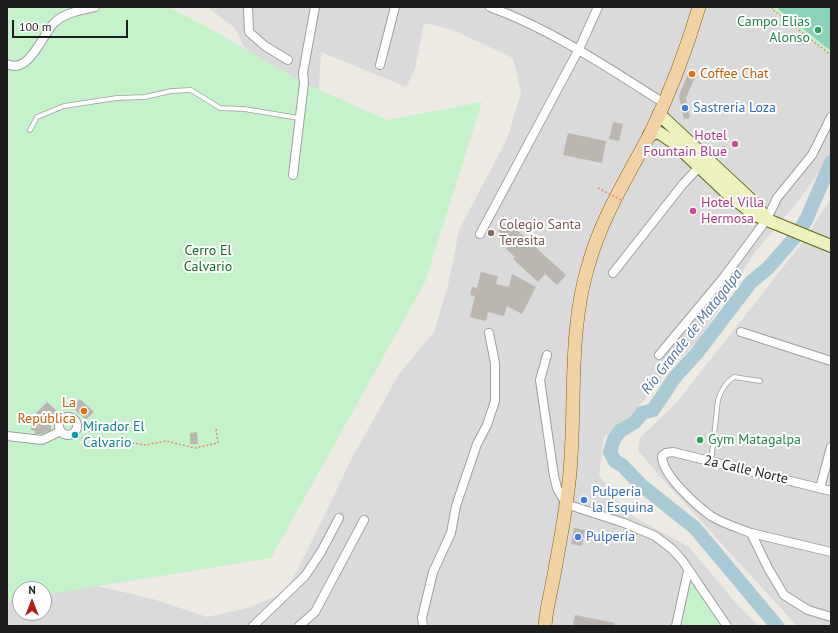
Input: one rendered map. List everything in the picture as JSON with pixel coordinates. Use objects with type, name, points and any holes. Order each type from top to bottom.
[{"type":"main road","points":[[545,626],[566,504],[571,457],[575,392],[576,328],[582,288],[589,262],[603,224],[662,108],[674,80],[699,7]]},
{"type":"street","points":[[7,64],[12,66],[21,66],[28,59],[54,23],[70,13],[94,7]]},
{"type":"street","points":[[248,7],[249,32],[265,46],[288,60]]},
{"type":"street","points":[[293,175],[298,118],[304,83],[303,72],[315,7]]},
{"type":"street","points":[[380,65],[395,7]]},
{"type":"street","points":[[490,7],[512,15],[579,49],[662,108],[702,163],[745,208],[755,215],[831,246]]},
{"type":"street","points":[[480,234],[579,49],[598,7]]},
{"type":"street","points":[[659,354],[770,220],[777,198],[812,156],[831,117]]},
{"type":"street","points":[[649,135],[654,132],[662,134],[702,163]]},
{"type":"street","points":[[612,273],[683,184],[702,163]]},
{"type":"street","points":[[742,332],[831,361]]},
{"type":"street","points":[[423,626],[422,618],[433,572],[451,533],[456,506],[477,444],[487,425],[495,401],[495,363],[489,333]]},
{"type":"street","points":[[547,355],[540,380],[541,395],[554,476],[557,488],[566,504],[624,523],[655,536],[672,549],[698,583],[727,626]]},
{"type":"street","points":[[69,417],[76,422],[78,427],[75,433],[67,435],[61,431],[61,421],[69,417]]},
{"type":"street","points":[[7,436],[42,440],[61,431]]},
{"type":"street","points":[[820,488],[831,447]]},
{"type":"street","name":"2a Calle Norte","points":[[751,533],[712,516],[690,498],[666,471],[662,462],[662,456],[666,453],[673,452],[831,491]]},
{"type":"street","points":[[253,626],[305,576],[321,552],[339,518]]},
{"type":"street","points":[[299,626],[315,612],[364,520]]},
{"type":"street","points":[[751,533],[831,552]]},
{"type":"street","points":[[751,533],[768,568],[784,595],[808,610],[831,616]]},
{"type":"street","points":[[676,626],[688,571]]},
{"type":"lane","points":[[30,130],[37,117],[64,106],[117,98],[145,97],[171,91],[191,90],[220,108],[244,109],[298,118]]},
{"type":"lane","points":[[711,462],[718,400],[721,391],[728,381],[734,377],[760,382]]},
{"type":"path","points":[[773,7],[772,10],[831,55]]},
{"type":"path","points":[[598,188],[621,200]]},
{"type":"path","points":[[75,433],[86,440],[97,438],[116,443],[128,442],[145,444],[166,441],[195,448],[218,443],[216,429]]},
{"type":"shaded area","points":[[207,7],[831,7],[831,155],[797,203],[755,252],[700,338],[661,379],[633,414],[604,437],[599,475],[627,513],[689,547],[736,603],[759,626],[10,626],[7,623],[7,565],[153,599],[207,617],[248,608],[286,592],[353,456],[399,374],[434,332],[448,285],[459,230],[507,139],[521,93],[513,58],[453,30],[424,23],[415,69],[406,87],[321,52],[313,195],[235,28]]},
{"type":"shaded area","points":[[831,198],[831,626],[797,626],[638,451],[640,438],[677,402],[803,242]]},
{"type":"green space","name":"Cerro El Calvario","points":[[7,7],[168,7],[209,28],[304,83],[387,120],[482,102],[425,282],[271,558],[52,594],[52,581],[12,581],[12,600],[7,601]]},
{"type":"green space","name":"Campo Elias Alonso","points":[[767,7],[831,7],[831,56]]},
{"type":"green space","name":"Campo Elias Alonso","points":[[780,7],[831,7],[831,51],[778,9]]},
{"type":"green space","points":[[688,571],[726,626],[676,626]]},
{"type":"building","points":[[690,69],[697,72],[686,98],[690,118],[684,119],[679,96]]},
{"type":"building","points":[[613,122],[623,124],[619,141],[609,139]]},
{"type":"building","points":[[568,133],[606,141],[602,163],[563,155]]},
{"type":"building","points":[[507,221],[566,275],[557,285],[545,274],[538,282],[513,259],[515,257],[506,249],[512,244],[498,231]]},
{"type":"building","points":[[481,272],[498,276],[496,284],[509,287],[512,274],[536,287],[522,314],[507,306],[504,316],[488,312],[486,321],[470,317],[475,296],[470,295],[472,287],[477,288]]},
{"type":"building","points":[[80,399],[94,412],[86,420],[72,407]]},
{"type":"building","points":[[47,402],[57,411],[52,417],[51,430],[42,434],[35,434],[35,431],[31,430],[31,422],[46,423],[36,413]]},
{"type":"building","points":[[197,432],[198,444],[190,444],[190,433]]},
{"type":"building","name":"Pulpería","points":[[574,528],[585,530],[582,546],[571,544]]},
{"type":"building","points":[[575,615],[615,623],[615,626],[573,626]]},
{"type":"waterway","name":"Río Grande de Matagalpa","points":[[777,626],[695,528],[641,485],[623,466],[615,461],[610,452],[614,439],[620,431],[635,422],[642,413],[653,410],[675,377],[697,353],[751,282],[768,268],[796,236],[807,218],[831,162]]},
{"type":"place","name":"Campo Elias Alonso","points":[[818,30]]},
{"type":"place","name":"Coffee Chat","points":[[692,74]]},
{"type":"place","name":"Sastrería Loza","points":[[685,108]]},
{"type":"place","name":"Hotel Fountain Blue","points":[[735,144]]},
{"type":"place","name":"Hotel Villa Hermosa","points":[[693,211]]},
{"type":"place","name":"Colegio Santa Teresita","points":[[491,233]]},
{"type":"place","name":"La República","points":[[84,411]]},
{"type":"place","name":"Mirador El Calvario","points":[[75,435]]},
{"type":"place","name":"Gym Matagalpa","points":[[700,440]]},
{"type":"place","name":"Pulpería la Esquina","points":[[584,500]]},
{"type":"place","name":"Pulpería","points":[[578,537]]}]
